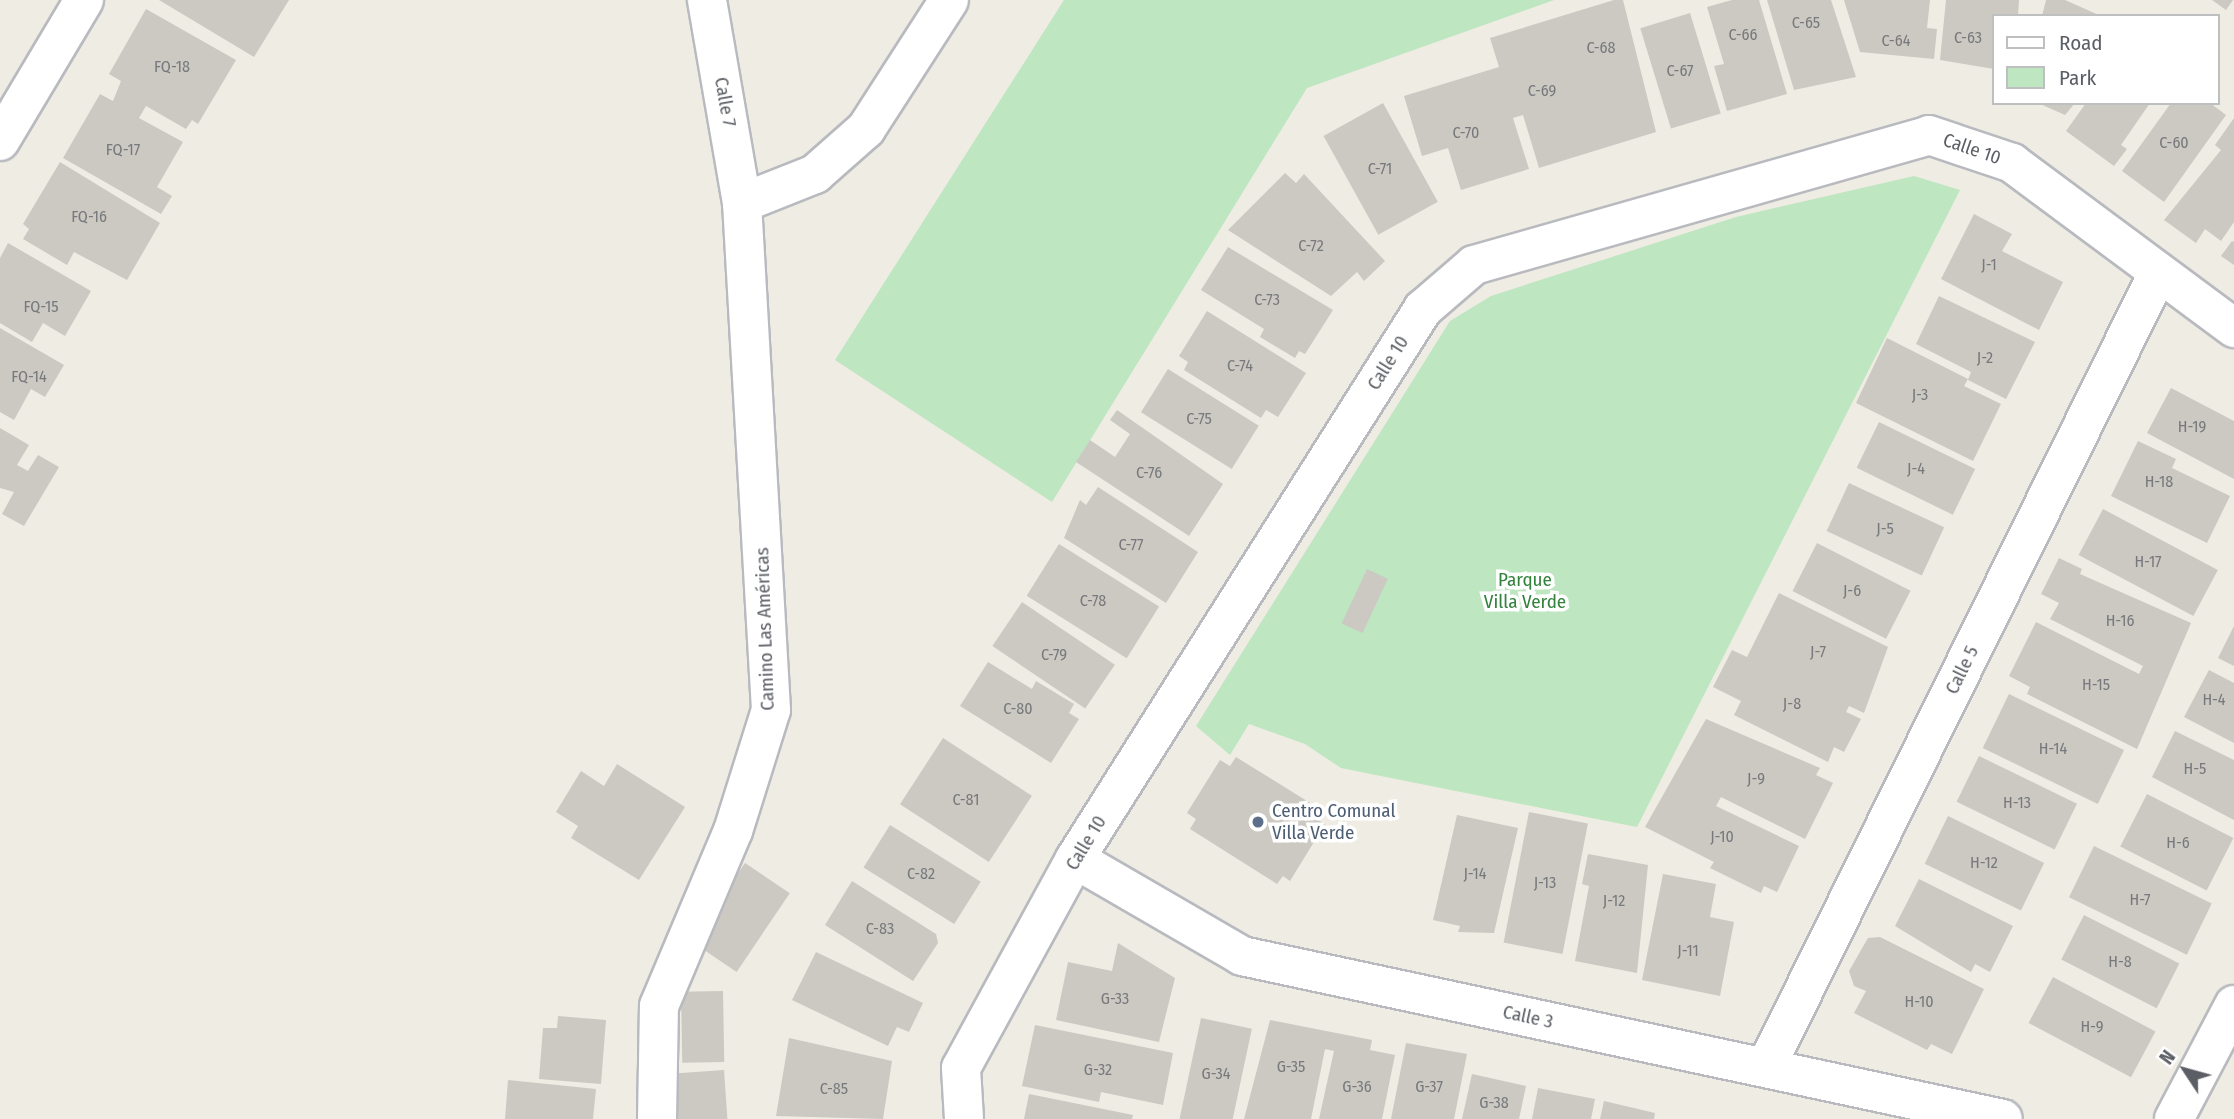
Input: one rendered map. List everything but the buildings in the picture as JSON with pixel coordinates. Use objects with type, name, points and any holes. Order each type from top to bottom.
[{"type":"street","points":[[0,141],[83,0]]},
{"type":"street","name":"Calle 7","points":[[707,0],[742,203]]},
{"type":"street","points":[[742,203],[815,174],[866,129],[949,0]]},
{"type":"street","name":"Calle 10","points":[[964,1119],[961,1068],[1075,859],[1423,309],[1474,265],[1929,135],[2012,163],[2234,328]]},
{"type":"street","name":"Camino Las Américas","points":[[657,1119],[659,1006],[733,831],[771,709],[742,203]]},
{"type":"street","name":"Calle 5","points":[[1766,1067],[2158,273]]},
{"type":"street","name":"Calle 3","points":[[1075,859],[1242,956],[2003,1119]]},
{"type":"street","points":[[2174,1119],[2234,1005]]},
{"type":"green space","points":[[1064,0],[1554,0],[1307,88],[1052,502],[835,360]]},
{"type":"green space","name":"Parque Villa Verde","points":[[1914,176],[1960,190],[1637,827],[1341,768],[1305,744],[1249,724],[1230,755],[1196,726],[1450,321],[1491,296],[1736,217]]},
{"type":"place","name":"Centro Comunal Villa Verde","points":[[1258,822]]}]
